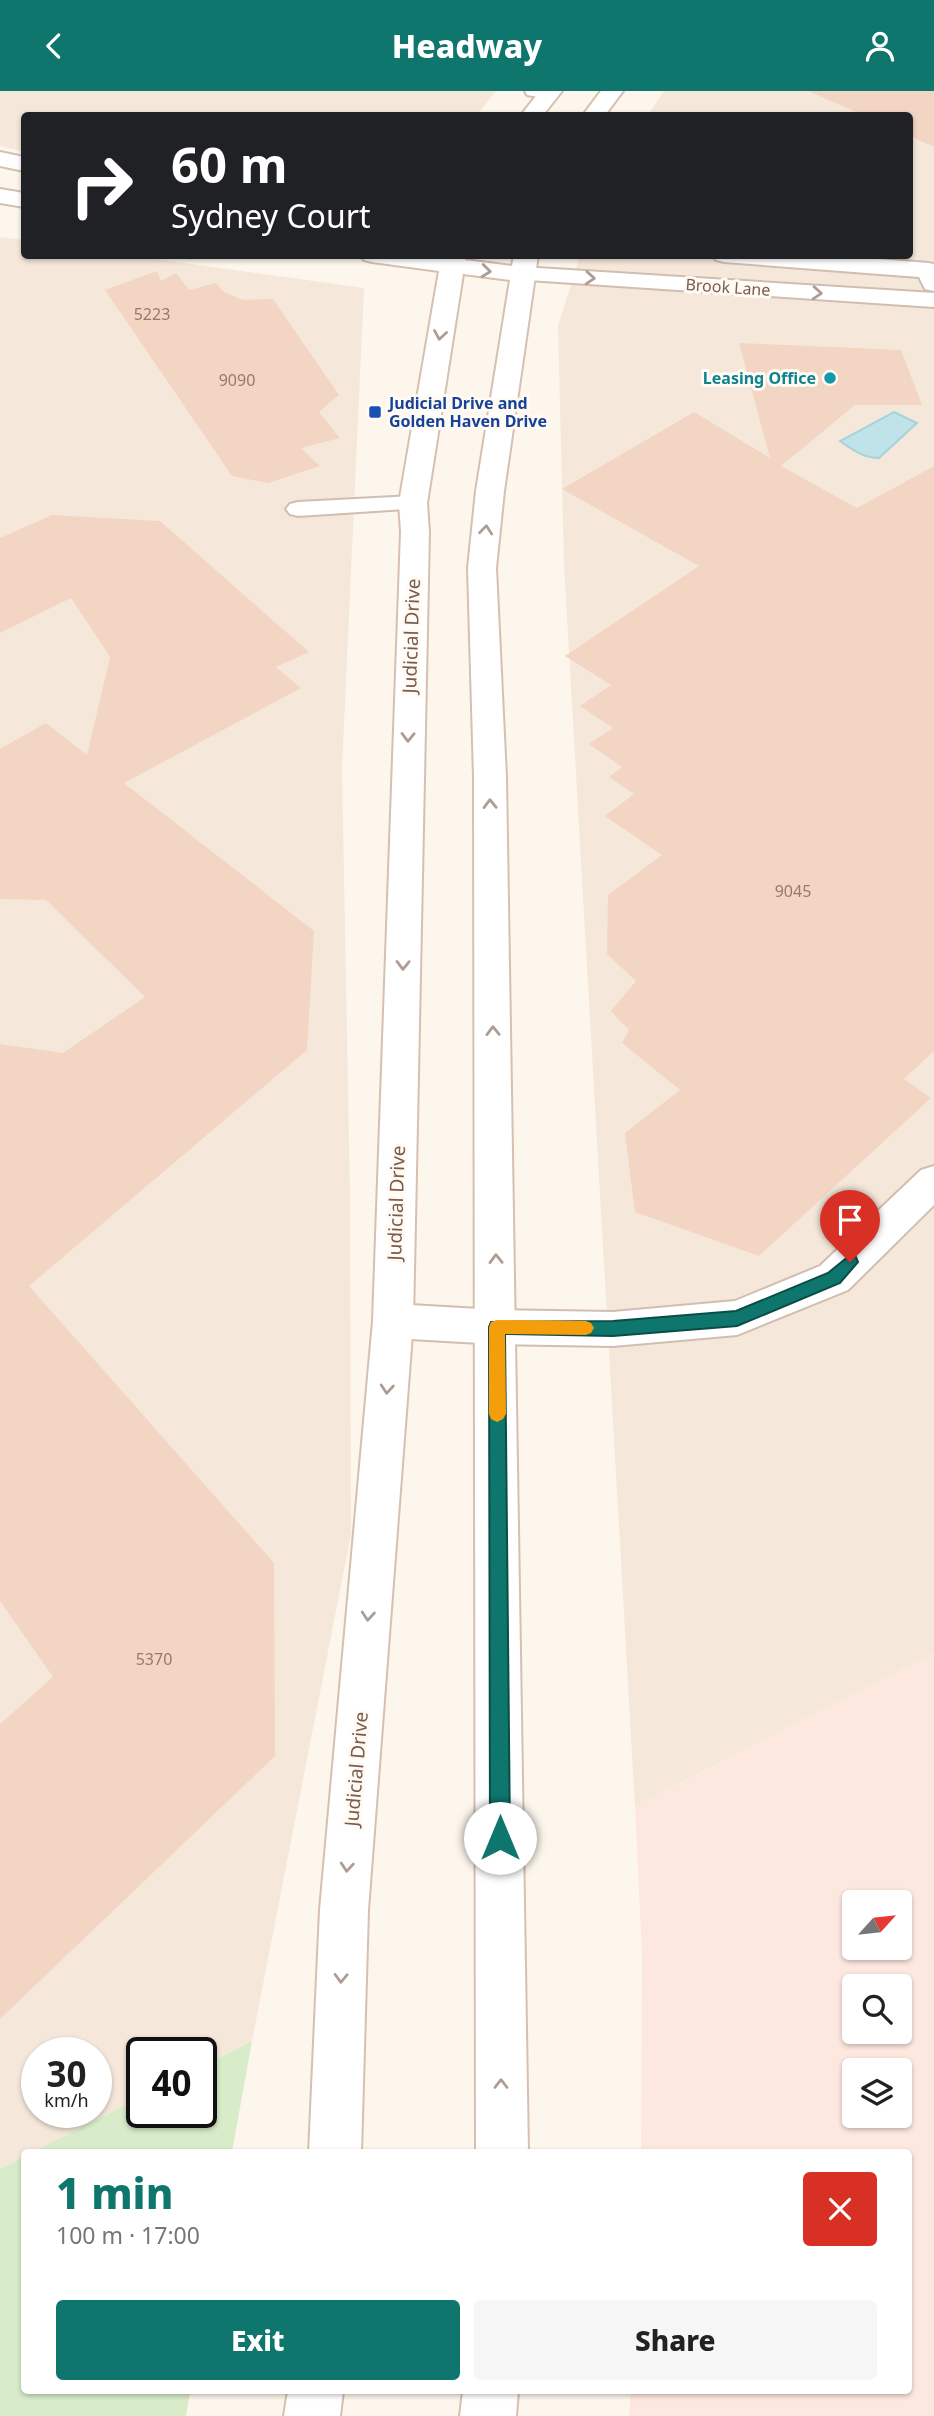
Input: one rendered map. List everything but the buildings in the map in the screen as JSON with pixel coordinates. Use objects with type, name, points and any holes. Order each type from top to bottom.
[{"type":"street","points":[[596,112],[612,91]]},
{"type":"street","points":[[534,112],[545,92]]},
{"type":"street","points":[[0,159],[21,163]]},
{"type":"street","points":[[0,196],[21,200]]},
{"type":"street","name":"Brook Lane","points":[[425,259],[934,300]]},
{"type":"street","name":"Brook Lane","points":[[778,259],[928,270],[934,284]]},
{"type":"street","name":"Judicial Drive","points":[[335,2149],[344,1910],[393,1321],[415,532],[413,503],[452,261]]},
{"type":"street","points":[[502,2149],[497,1327],[490,777],[482,568],[490,491],[524,265]]},
{"type":"street","points":[[393,1321],[497,1327],[613,1329],[737,1318],[834,1278],[934,1181]]},
{"type":"street","points":[[312,2416],[316,2394]]},
{"type":"street","points":[[488,2416],[491,2394]]},
{"type":"lane","points":[[299,509],[413,503]]},
{"type":"shaded area","points":[[0,91],[496,91],[479,112],[21,112],[21,151],[0,146]]},
{"type":"shaded area","points":[[664,91],[934,91],[934,1653],[635,1806],[564,564],[558,326],[579,259],[913,259],[913,112],[650,112]]},
{"type":"shaded area","points":[[0,237],[21,240],[21,259],[155,259],[364,288],[342,769],[350,1196],[351,1534],[252,2041],[217,2059],[217,2037],[126,2037],[126,2105],[112,2112],[112,2037],[21,2037],[21,2128],[80,2128],[38,2149],[21,2149],[21,2158],[0,2169]]},
{"type":"shaded area","points":[[934,1653],[934,2416],[629,2416],[631,2394],[912,2394],[912,2149],[641,2149],[642,1954],[635,1806]]},
{"type":"green space","points":[[252,2041],[233,2149],[38,2149],[80,2128],[112,2128],[112,2112],[126,2105],[126,2128],[217,2128],[217,2059]]},
{"type":"green space","points":[[21,2158],[21,2394],[190,2394],[186,2416],[0,2416],[0,2169]]},
{"type":"water","points":[[894,412],[917,423],[879,458],[863,455],[840,441]]},
{"type":"slow traffic","points":[[497,1414],[497,1327],[586,1328]]},
{"type":"place","name":"Leasing Office","points":[[830,378]]},
{"type":"place","name":"Judicial Drive and Golden Haven Drive","points":[[375,412]]},
{"type":"route","points":[[500,1838],[497,1327],[613,1329],[737,1318],[834,1278],[850,1262]]}]
